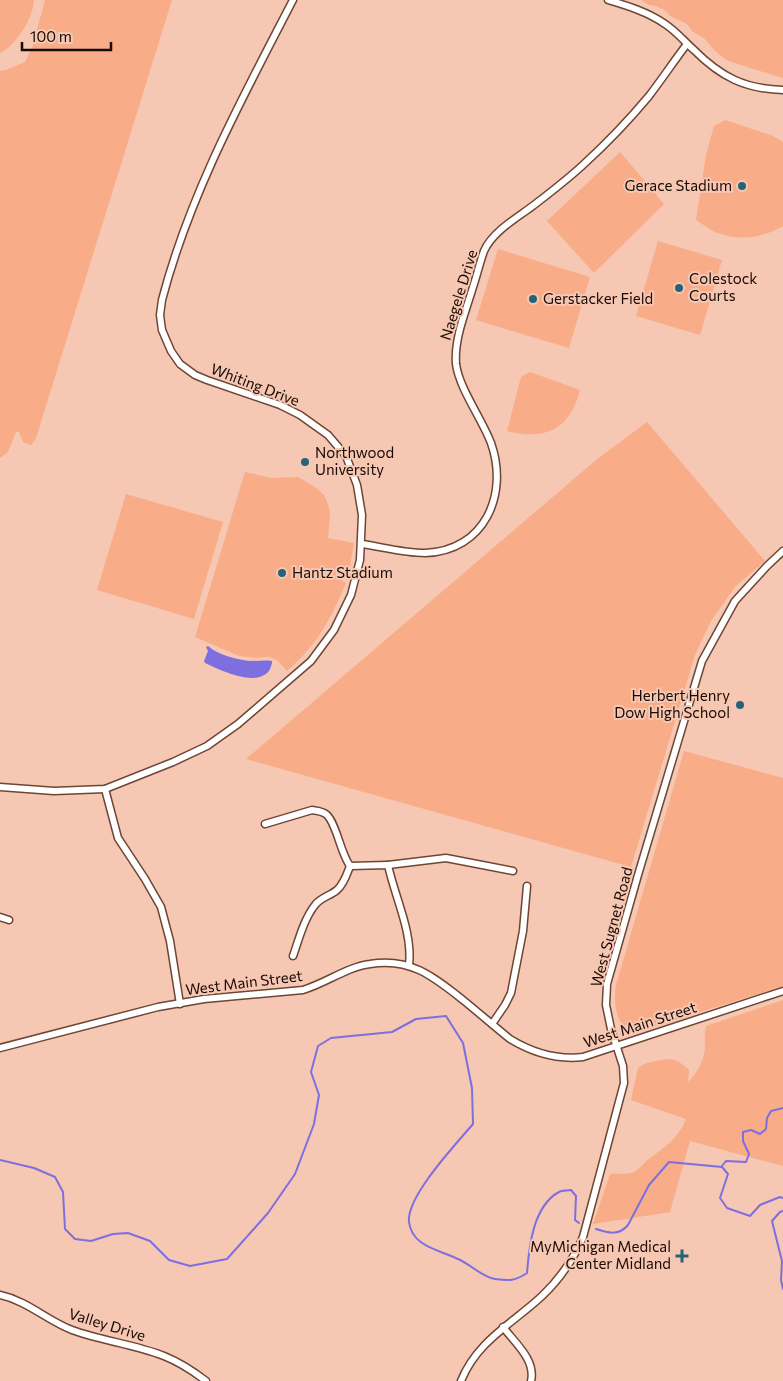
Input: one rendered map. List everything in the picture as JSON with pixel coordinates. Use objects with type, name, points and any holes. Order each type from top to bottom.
[{"type":"street","name":"Whiting Drive","points":[[0,787],[54,791],[105,789],[173,762],[207,746],[238,724],[295,676],[324,646],[344,612],[356,579],[362,544],[362,514],[357,485],[346,456],[319,427],[300,415],[280,405],[195,375],[180,364],[171,351],[162,330],[160,315],[166,286],[196,199],[232,119],[293,0]]},
{"type":"street","points":[[608,0],[639,10],[666,24],[706,63],[730,79],[756,88],[783,90]]},
{"type":"street","name":"Naegele Drive","points":[[362,544],[412,552],[427,553],[439,551],[468,539],[484,523],[492,508],[496,494],[498,479],[496,460],[490,441],[456,366],[456,348],[485,250],[496,234],[560,185],[620,129],[649,96],[687,44]]},
{"type":"street","name":"West Sugnet Road","points":[[461,1381],[472,1360],[486,1342],[557,1281],[576,1253],[583,1237],[624,1083],[623,1066],[611,1029],[606,1005],[606,984],[702,661],[735,601],[766,566],[783,551]]},
{"type":"street","points":[[105,789],[118,838],[145,878],[161,907],[170,941],[180,1004]]},
{"type":"street","points":[[265,824],[312,810],[320,811],[327,815],[331,821],[345,859],[350,866]]},
{"type":"street","points":[[350,866],[388,865],[446,858],[513,871]]},
{"type":"street","points":[[388,865],[392,886],[408,937],[410,948],[409,966]]},
{"type":"street","points":[[293,956],[314,906],[323,897],[337,890],[344,881],[350,866]]},
{"type":"street","points":[[492,1024],[505,1006],[511,993],[523,931],[528,886]]},
{"type":"street","points":[[0,917],[9,920]]},
{"type":"street","name":"West Main Street","points":[[0,1048],[158,1007],[204,999],[303,990],[356,968],[385,962],[409,966],[434,977],[520,1046],[552,1057],[583,1058],[783,991]]},
{"type":"street","name":"Valley Drive","points":[[0,1295],[22,1302],[70,1329],[95,1338],[162,1355],[187,1368],[206,1381]]},
{"type":"street","points":[[503,1327],[530,1363],[533,1374],[531,1381]]},
{"type":"shaded area","points":[[0,0],[34,0],[31,15],[23,31],[12,44],[0,53]]},
{"type":"shaded area","points":[[45,0],[172,0],[36,438],[31,445],[23,442],[19,432],[16,432],[8,452],[0,458],[0,71],[25,62],[33,45]]},
{"type":"shaded area","points":[[641,0],[783,0],[783,78],[728,61],[715,51],[704,38],[693,32],[687,24],[670,16],[666,11]]},
{"type":"shaded area","name":"Gerace Stadium","points":[[725,120],[773,136],[783,142],[783,226],[776,230],[753,237],[729,236],[714,232],[696,220],[706,155],[714,126]]},
{"type":"shaded area","points":[[620,152],[664,204],[594,273],[547,221]]},
{"type":"shaded area","name":"Colestock Courts","points":[[658,241],[722,260],[700,335],[636,316]]},
{"type":"shaded area","name":"Gerstacker Field","points":[[498,249],[590,277],[569,348],[476,320]]},
{"type":"shaded area","points":[[530,372],[580,390],[576,403],[563,423],[545,433],[521,434],[507,431],[521,377]]},
{"type":"shaded area","points":[[647,422],[765,561],[735,587],[711,621],[695,655],[631,867],[246,759],[596,460]]},
{"type":"shaded area","name":"Hantz Stadium","points":[[245,472],[271,478],[298,477],[315,487],[324,495],[328,504],[330,512],[328,538],[354,543],[348,578],[343,577],[342,581],[346,583],[329,620],[307,651],[287,671],[277,660],[269,657],[239,656],[195,637]]},
{"type":"shaded area","points":[[126,494],[223,522],[194,619],[97,590]]},
{"type":"shaded area","points":[[208,646],[217,652],[234,658],[251,661],[272,661],[272,663],[268,672],[261,677],[236,676],[205,663],[208,651],[206,647]]},
{"type":"shaded area","points":[[684,751],[783,778],[783,986],[630,1034],[621,1024],[617,1012],[616,985]]},
{"type":"shaded area","points":[[783,1000],[783,1166],[690,1141],[670,1212],[593,1224],[610,1174],[627,1174],[636,1171],[671,1142],[680,1132],[686,1119],[631,1100],[638,1068],[651,1062],[667,1059],[674,1060],[689,1070],[688,1082],[697,1071],[704,1056],[706,1026]]},
{"type":"waterway","points":[[0,1160],[34,1168],[55,1177],[63,1192],[65,1229],[75,1239],[91,1241],[113,1234],[128,1233],[150,1241],[169,1260],[190,1266],[227,1259],[268,1213],[295,1174],[314,1124],[319,1095],[311,1072],[318,1046],[331,1038],[392,1032],[416,1019],[446,1016],[463,1043],[472,1088],[473,1124],[444,1157],[415,1199],[410,1211],[409,1222],[415,1237],[428,1246],[463,1261],[485,1276],[509,1280],[519,1278],[527,1273],[534,1228],[543,1207],[550,1198],[560,1191],[571,1190],[576,1196],[575,1220],[579,1223]]},
{"type":"waterway","points":[[722,1166],[726,1161],[746,1162],[749,1154],[743,1141],[743,1132],[751,1130],[760,1134],[766,1129],[767,1118],[771,1111],[783,1108]]},
{"type":"waterway","points":[[596,1229],[613,1233],[625,1228],[649,1185],[669,1162],[722,1167],[728,1174],[720,1198],[727,1208],[750,1216],[760,1205],[780,1197],[783,1198]]},
{"type":"waterway","points":[[783,1211],[772,1221],[782,1261],[781,1280],[783,1289]]},
{"type":"place","name":"Gerace Stadium","points":[[742,186]]},
{"type":"place","name":"Colestock Courts","points":[[679,288]]},
{"type":"place","name":"Gerstacker Field","points":[[533,299]]},
{"type":"place","name":"Northwood University","points":[[305,462]]},
{"type":"place","name":"Hantz Stadium","points":[[282,573]]},
{"type":"place","name":"Herbert Henry Dow High School","points":[[740,705]]},
{"type":"place","name":"MyMichigan Medical Center Midland","points":[[682,1256]]}]
